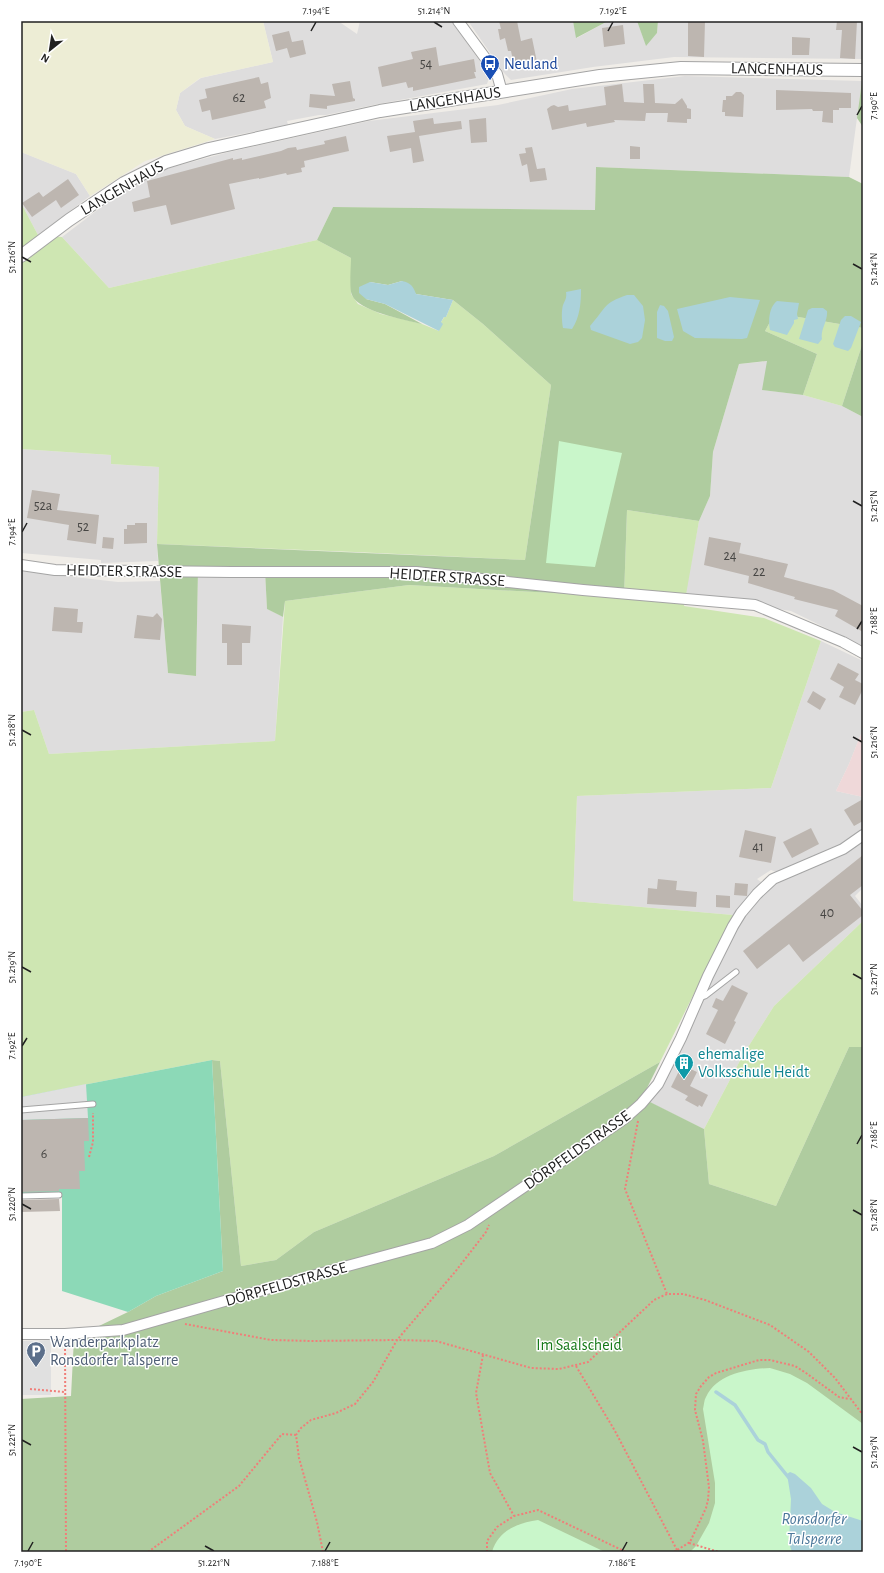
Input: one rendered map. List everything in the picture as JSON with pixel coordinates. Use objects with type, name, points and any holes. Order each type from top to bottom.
[{"type":"street","points":[[458,21],[497,74],[502,92]]},
{"type":"street","name":"LANGENHAUS","points":[[21,256],[68,220],[124,183],[166,162],[209,149],[380,111],[600,76],[681,68],[863,70]]},
{"type":"street","name":"HEIDTER STRASSE","points":[[21,565],[55,570],[416,572],[583,590],[755,605],[843,642],[863,653]]},
{"type":"street","name":"DÖRPFELDSTRASSE","points":[[21,1334],[65,1334],[123,1330],[432,1243],[468,1225],[624,1119],[641,1104],[658,1084],[681,1038],[697,998],[741,913],[757,894],[773,879],[842,849],[863,835]]},
{"type":"lane","points":[[697,998],[705,996],[736,972]]},
{"type":"lane","points":[[21,1110],[93,1104]]},
{"type":"lane","points":[[21,1196],[59,1195]]},
{"type":"path","points":[[89,1157],[93,1142],[93,1104]]},
{"type":"path","points":[[641,1104],[625,1189],[667,1294]]},
{"type":"path","points":[[323,1552],[317,1522],[299,1458],[296,1435],[304,1425],[311,1420],[336,1413],[355,1404],[373,1382],[397,1340],[455,1272],[486,1232],[498,1206]]},
{"type":"path","points":[[172,1316],[182,1324],[271,1340],[436,1341],[531,1368],[559,1369],[588,1362],[654,1300],[667,1294],[683,1294],[705,1300],[770,1325],[809,1352],[835,1378],[863,1415]]},
{"type":"path","points":[[65,1334],[66,1552]]},
{"type":"path","points":[[484,1354],[476,1393],[490,1473],[514,1516]]},
{"type":"path","points":[[674,1552],[689,1543],[706,1508],[708,1500],[709,1487],[703,1441],[695,1410],[696,1394],[709,1377],[716,1372],[759,1360],[770,1360],[795,1366],[839,1397],[850,1399]]},
{"type":"path","points":[[576,1366],[615,1431],[677,1550]]},
{"type":"path","points":[[30,1389],[65,1392]]},
{"type":"path","points":[[148,1552],[240,1486],[282,1434],[296,1435]]},
{"type":"path","points":[[487,1552],[487,1541],[497,1527],[514,1516],[538,1510],[626,1552]]},
{"type":"path","points":[[689,1543],[719,1552]]},
{"type":"shaded area","points":[[263,21],[338,21],[357,34],[360,21],[451,21],[490,75],[487,84],[287,121],[288,125],[215,139],[185,126],[176,110],[180,93],[201,78],[273,62]]},
{"type":"shaded area","points":[[468,21],[573,21],[577,38],[608,21],[637,21],[646,45],[657,33],[658,21],[863,21],[863,59],[674,57],[593,67],[511,80],[504,73]]},
{"type":"shaded area","points":[[685,76],[862,81],[849,177],[596,167],[595,210],[333,207],[317,240],[109,288],[62,237],[104,205],[136,184],[162,170],[229,152],[369,121],[498,105],[572,89]]},
{"type":"shaded area","points":[[21,152],[76,174],[90,196],[38,235],[21,203]]},
{"type":"shaded area","points":[[768,361],[763,390],[803,395],[842,406],[863,417],[863,646],[791,611],[685,595],[699,521],[710,496],[713,452],[739,364]]},
{"type":"shaded area","points":[[21,449],[111,455],[111,464],[159,467],[158,561],[101,563],[101,560],[21,553]]},
{"type":"shaded area","points":[[198,570],[265,571],[267,609],[283,617],[275,741],[49,754],[34,710],[21,712],[21,571],[118,582],[160,581],[168,673],[196,676]]},
{"type":"shaded area","points":[[821,641],[863,661],[863,729],[836,791],[863,797],[863,830],[852,836],[851,840],[776,872],[771,870],[757,879],[761,882],[733,915],[573,901],[577,796],[771,788]]},
{"type":"shaded area","points":[[863,729],[863,797],[836,791]]},
{"type":"shaded area","points":[[863,840],[863,888],[855,896],[863,906],[863,921],[774,1006],[743,1055],[704,1129],[649,1102],[704,991],[723,959],[737,929],[750,907],[766,891],[785,878],[848,852]]},
{"type":"shaded area","points":[[86,1084],[88,1118],[21,1120],[21,1097]]},
{"type":"shaded area","name":"Wanderparkplatz Ronsdorfer Talsperre","points":[[51,1340],[51,1395],[21,1395],[21,1341]]},
{"type":"green space","points":[[21,21],[263,21],[273,62],[200,78],[180,93],[176,110],[185,126],[215,139],[145,161],[90,196],[76,174],[21,152]]},
{"type":"green space","points":[[573,21],[608,21],[576,38]]},
{"type":"green space","points":[[637,21],[658,21],[657,33],[646,46]]},
{"type":"green space","points":[[863,81],[863,127],[857,118]]},
{"type":"green space","points":[[596,167],[849,177],[863,184],[863,328],[775,313],[765,331],[817,354],[803,395],[762,390],[767,361],[739,364],[713,452],[710,496],[699,521],[627,510],[624,597],[409,585],[285,601],[283,617],[267,609],[265,571],[198,570],[196,676],[168,673],[157,544],[525,560],[551,385],[483,324],[453,300],[416,294],[402,281],[388,285],[370,282],[366,299],[385,304],[422,324],[383,314],[363,306],[356,301],[351,292],[351,258],[317,240],[333,207],[595,210]]},
{"type":"green space","points":[[21,203],[38,235],[62,237],[109,288],[317,240],[351,258],[351,294],[358,304],[381,314],[422,324],[439,331],[441,322],[445,316],[446,317],[453,300],[483,324],[551,385],[525,560],[157,544],[159,467],[111,464],[111,455],[21,449]]},
{"type":"green space","points":[[775,313],[863,328],[863,342],[842,406],[803,395],[817,354],[765,331]]},
{"type":"green space","points":[[863,342],[863,417],[842,406]]},
{"type":"green space","points":[[559,441],[622,453],[595,567],[546,563]]},
{"type":"green space","points":[[627,510],[699,521],[684,606],[764,618],[821,641],[771,788],[577,796],[573,901],[733,915],[660,1062],[494,1156],[314,1232],[276,1260],[241,1266],[220,1061],[212,1060],[21,1097],[21,712],[34,710],[49,754],[275,741],[285,601],[409,585],[624,597]]},
{"type":"green space","points":[[863,921],[863,1047],[849,1047],[776,1206],[709,1184],[704,1129],[743,1055],[774,1006]]},
{"type":"green space","name":"Im Saalscheid","points":[[849,1047],[863,1047],[863,1521],[792,1552],[21,1552],[21,1399],[71,1396],[74,1338],[128,1312],[156,1296],[223,1271],[212,1060],[220,1061],[241,1266],[276,1260],[314,1232],[494,1156],[660,1062],[642,1098],[704,1129],[709,1184],[776,1206]]},
{"type":"green space","points":[[212,1060],[223,1271],[156,1296],[128,1312],[62,1291],[62,1194],[21,1194],[21,1097]]},
{"type":"green space","points":[[770,1368],[790,1374],[807,1383],[863,1424],[863,1552],[690,1552],[696,1546],[709,1523],[715,1503],[715,1483],[703,1409],[705,1398],[717,1383],[725,1378],[734,1374],[752,1370]]},
{"type":"green space","points":[[538,1520],[605,1552],[492,1552],[499,1539],[509,1529],[523,1523]]},
{"type":"water","points":[[402,281],[411,285],[416,294],[453,300],[446,317],[444,317],[441,322],[443,324],[439,331],[385,304],[366,299],[359,293],[359,287],[370,282],[388,285]]},
{"type":"water","points":[[581,289],[580,310],[577,320],[572,329],[563,328],[562,311],[566,292]]},
{"type":"water","points":[[627,295],[634,295],[643,306],[645,320],[642,338],[638,342],[630,344],[591,330],[590,326],[609,304]]},
{"type":"water","points":[[730,297],[760,300],[747,338],[695,338],[683,331],[677,309]]},
{"type":"water","points":[[777,301],[799,303],[797,314],[798,319],[794,320],[794,323],[787,335],[770,330],[770,314],[772,307]]},
{"type":"water","points":[[660,305],[664,306],[668,311],[674,337],[672,341],[665,341],[657,338],[657,312]]},
{"type":"water","points":[[812,308],[823,308],[827,311],[822,332],[822,339],[818,344],[799,339],[808,310]]},
{"type":"water","points":[[845,316],[851,316],[861,322],[851,348],[848,351],[835,347],[833,344],[841,320]]},
{"type":"water","name":"Ronsdorfer Talsperre","points":[[790,1472],[795,1474],[811,1488],[822,1504],[835,1512],[863,1521],[863,1552],[792,1552],[789,1543],[791,1499],[787,1474]]},
{"type":"building","points":[[499,21],[517,21],[521,41],[532,38],[538,67],[515,70],[511,51],[508,51],[505,38],[500,40],[498,29],[501,29]]},
{"type":"building","points":[[688,21],[705,21],[704,57],[688,56]]},
{"type":"building","points":[[837,21],[857,21],[855,59],[840,58],[842,30],[836,30]]},
{"type":"building","points":[[623,25],[625,44],[604,47],[602,28]]},
{"type":"building","points":[[289,31],[292,42],[303,40],[306,54],[290,58],[287,48],[276,51],[272,35]]},
{"type":"building","points":[[792,37],[810,38],[809,55],[792,55]]},
{"type":"building","points":[[436,47],[439,66],[474,59],[476,72],[474,72],[476,78],[413,91],[413,87],[408,88],[406,82],[382,87],[378,67],[413,59],[411,52]]},
{"type":"building","points":[[259,77],[261,84],[268,82],[271,98],[264,101],[266,108],[212,120],[210,110],[202,112],[199,100],[207,98],[205,89]]},
{"type":"building","points":[[350,81],[353,98],[355,101],[327,106],[327,109],[309,107],[310,94],[335,96],[332,84]]},
{"type":"building","points":[[622,84],[624,102],[644,103],[643,84],[654,84],[655,103],[675,104],[682,98],[687,108],[691,109],[691,119],[687,119],[687,123],[667,122],[668,113],[646,113],[645,121],[614,120],[615,122],[587,127],[586,123],[552,130],[547,109],[551,106],[554,105],[558,107],[568,105],[569,111],[606,105],[604,87]]},
{"type":"building","points":[[776,90],[851,93],[851,108],[839,108],[839,110],[833,110],[833,123],[822,122],[823,111],[813,111],[812,109],[776,110]]},
{"type":"building","points":[[736,92],[741,92],[744,95],[743,117],[725,116],[725,112],[722,112],[723,100],[726,100],[726,96],[732,96]]},
{"type":"building","points":[[433,118],[434,124],[461,121],[462,129],[419,136],[424,161],[413,163],[411,148],[390,152],[387,136],[415,132],[413,121]]},
{"type":"building","points":[[486,118],[487,142],[471,143],[469,120]]},
{"type":"building","points":[[346,136],[349,151],[304,161],[305,167],[301,168],[302,172],[287,175],[286,173],[229,184],[235,209],[171,225],[166,205],[134,212],[132,202],[150,197],[147,181],[233,158],[233,160],[242,158],[242,160],[296,147],[297,150],[325,144],[324,141]]},
{"type":"building","points":[[630,146],[640,147],[640,159],[630,159]]},
{"type":"building","points":[[532,147],[537,169],[545,168],[547,180],[530,182],[527,164],[522,166],[519,154],[526,153],[525,148]]},
{"type":"building","points":[[68,179],[79,195],[61,208],[56,200],[32,217],[22,203],[39,192],[43,197]]},
{"type":"building","points":[[32,490],[60,494],[57,510],[99,515],[96,544],[67,540],[69,525],[27,518]]},
{"type":"building","points":[[135,523],[147,523],[147,543],[124,544],[124,529],[127,529],[127,525],[135,525]]},
{"type":"building","points":[[103,537],[114,538],[113,549],[102,548]]},
{"type":"building","points":[[709,537],[741,543],[739,553],[788,564],[784,577],[833,590],[863,606],[863,632],[835,616],[838,610],[794,599],[795,597],[748,583],[749,576],[704,565]]},
{"type":"building","points":[[54,607],[78,609],[77,622],[83,622],[82,633],[52,631]]},
{"type":"building","points":[[157,613],[162,619],[160,640],[134,638],[137,615],[153,617]]},
{"type":"building","points":[[222,624],[251,626],[250,643],[242,643],[242,665],[227,665],[227,643],[222,643]]},
{"type":"building","points":[[838,663],[859,674],[855,680],[863,684],[863,689],[855,705],[839,697],[844,687],[830,679]]},
{"type":"building","points":[[813,691],[826,699],[820,710],[807,702]]},
{"type":"building","points":[[863,799],[863,821],[854,826],[844,810]]},
{"type":"building","points":[[811,828],[819,844],[792,858],[783,842]]},
{"type":"building","points":[[745,830],[776,837],[771,863],[739,857]]},
{"type":"building","points":[[863,855],[863,885],[850,895],[863,911],[863,915],[803,962],[789,944],[757,969],[743,951]]},
{"type":"building","points":[[658,879],[677,881],[676,890],[697,892],[696,907],[647,904],[648,888],[657,889]]},
{"type":"building","points":[[735,883],[748,884],[747,896],[734,895]]},
{"type":"building","points":[[716,895],[730,896],[730,908],[716,907]]},
{"type":"building","points":[[732,985],[748,993],[734,1021],[736,1022],[725,1044],[706,1034],[718,1010],[712,1007],[716,998],[723,1001]]},
{"type":"building","points":[[682,1065],[697,1072],[690,1086],[708,1095],[702,1107],[699,1105],[698,1107],[685,1100],[688,1096],[671,1087]]},
{"type":"building","points":[[88,1118],[89,1141],[84,1141],[85,1171],[79,1171],[80,1189],[21,1192],[21,1120]]},
{"type":"building","points":[[59,1199],[60,1211],[21,1212],[21,1200]]},
{"type":"waterway","points":[[716,1392],[735,1405],[758,1440],[765,1444],[768,1452],[789,1478]]},
{"type":"place","name":"Neuland","points":[[490,81]]},
{"type":"place","name":"ehemalige Volksschule Heidt","points":[[684,1080]]},
{"type":"place","name":"Wanderparkplatz Ronsdorfer Talsperre","points":[[36,1368]]}]
